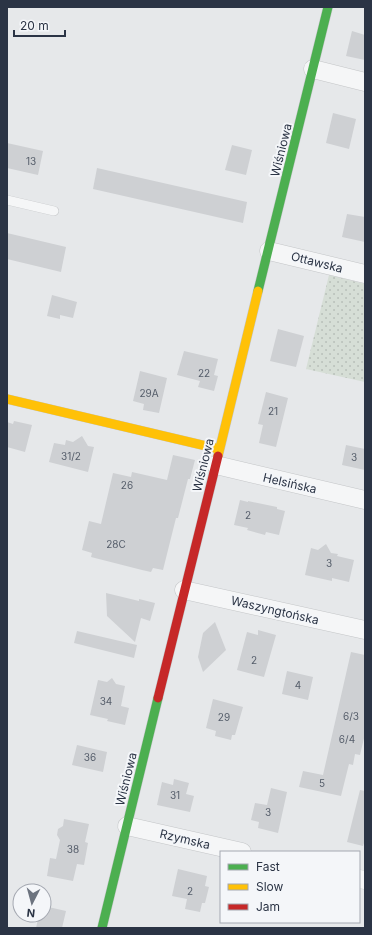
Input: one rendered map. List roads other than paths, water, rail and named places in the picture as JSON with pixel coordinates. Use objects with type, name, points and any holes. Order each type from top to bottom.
[{"type":"street","name":"Wiśniowa","points":[[102,928],[328,7]]},
{"type":"street","points":[[313,69],[365,82]]},
{"type":"street","name":"Ottawska","points":[[269,251],[365,274]]},
{"type":"street","points":[[7,399],[217,457]]},
{"type":"street","name":"Helsińska","points":[[217,457],[365,500]]},
{"type":"street","name":"Waszyngtońska","points":[[184,590],[365,630]]},
{"type":"street","name":"Rzymska","points":[[127,826],[238,851]]},
{"type":"lane","points":[[7,200],[54,211]]}]
